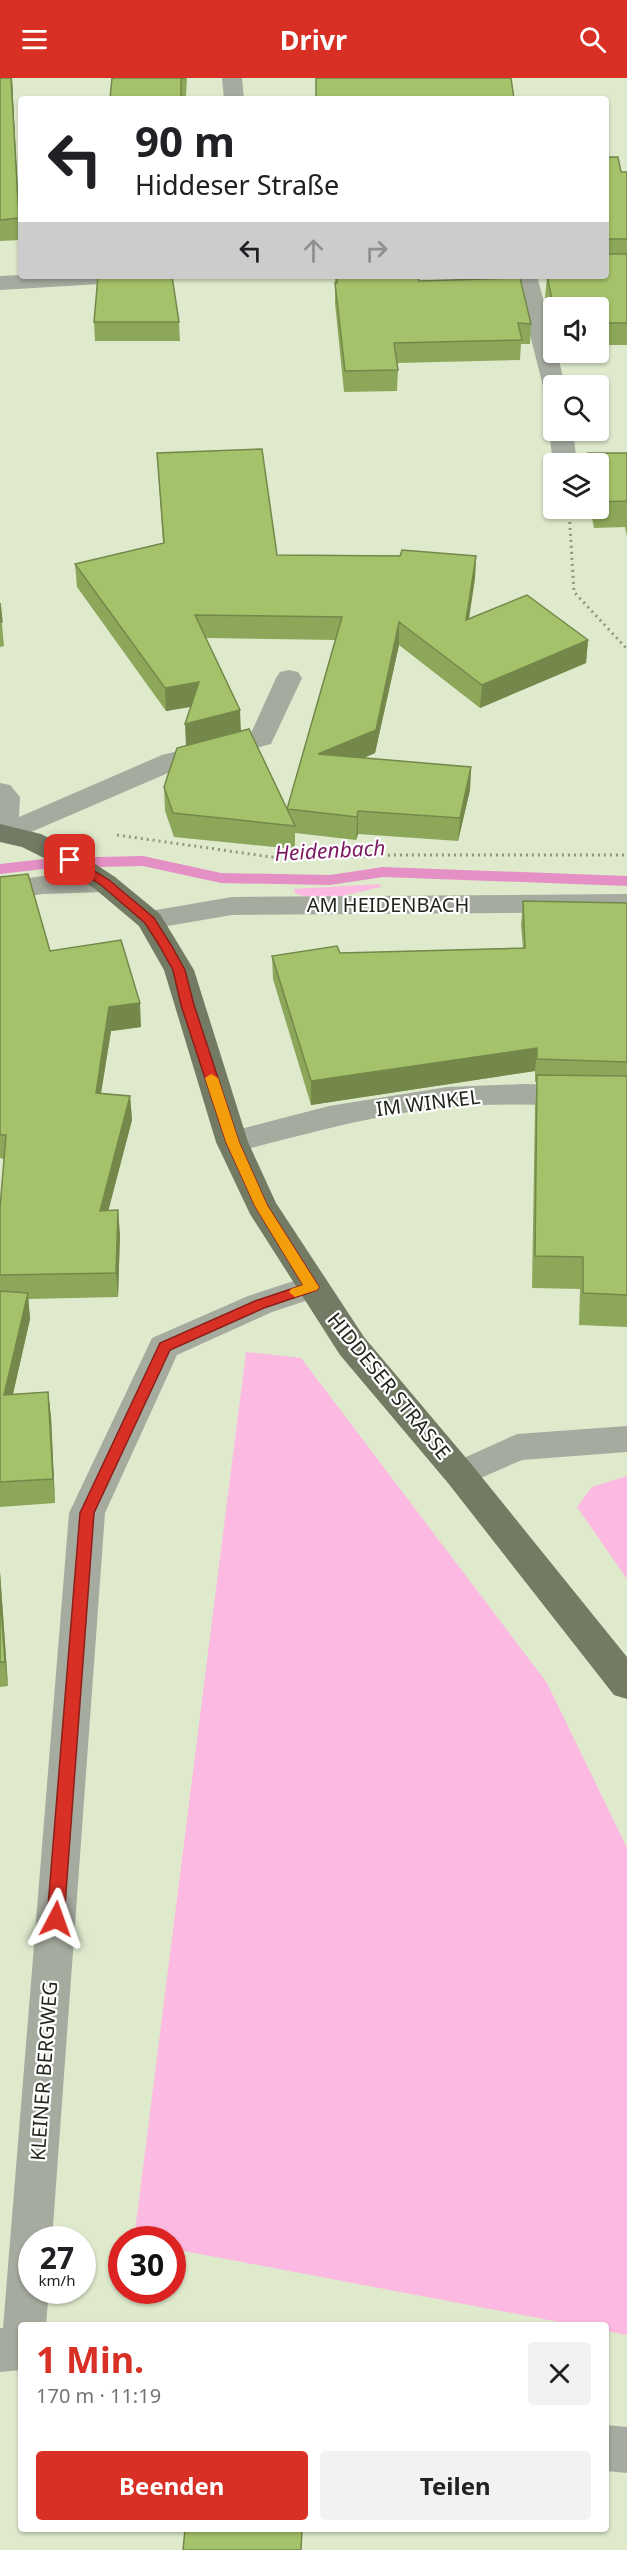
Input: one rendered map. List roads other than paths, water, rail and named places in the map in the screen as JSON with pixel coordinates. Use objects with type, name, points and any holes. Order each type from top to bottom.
[{"type":"main road","name":"HIDDESER STRASSE","points":[[2,833],[32,840],[48,848],[99,878],[150,920],[179,970],[232,1142],[261,1206],[352,1346],[460,1474],[627,1684]]},
{"type":"street","points":[[232,78],[234,96]]},
{"type":"street","points":[[0,283],[77,279]]},
{"type":"street","points":[[527,279],[551,375]]},
{"type":"street","points":[[0,791],[6,797],[2,833],[172,761],[262,738],[289,678]]},
{"type":"street","points":[[0,891],[99,878]]},
{"type":"street","name":"AM HEIDENBACH","points":[[150,920],[232,906],[627,903]]},
{"type":"street","name":"IM WINKEL","points":[[232,1142],[329,1117],[447,1096],[525,1094],[627,1097]]},
{"type":"street","name":"KLEINER BERGWEG","points":[[24,2322],[87,1513],[165,1347],[260,1304],[312,1287]]},
{"type":"street","points":[[460,1474],[517,1447],[627,1439]]},
{"type":"street","points":[[0,2350],[18,2348]]},
{"type":"street","points":[[609,2448],[627,2450]]},
{"type":"waterway","name":"Heidenbach","points":[[0,869],[52,863],[143,861],[221,878],[330,880],[383,872],[627,881]]}]
